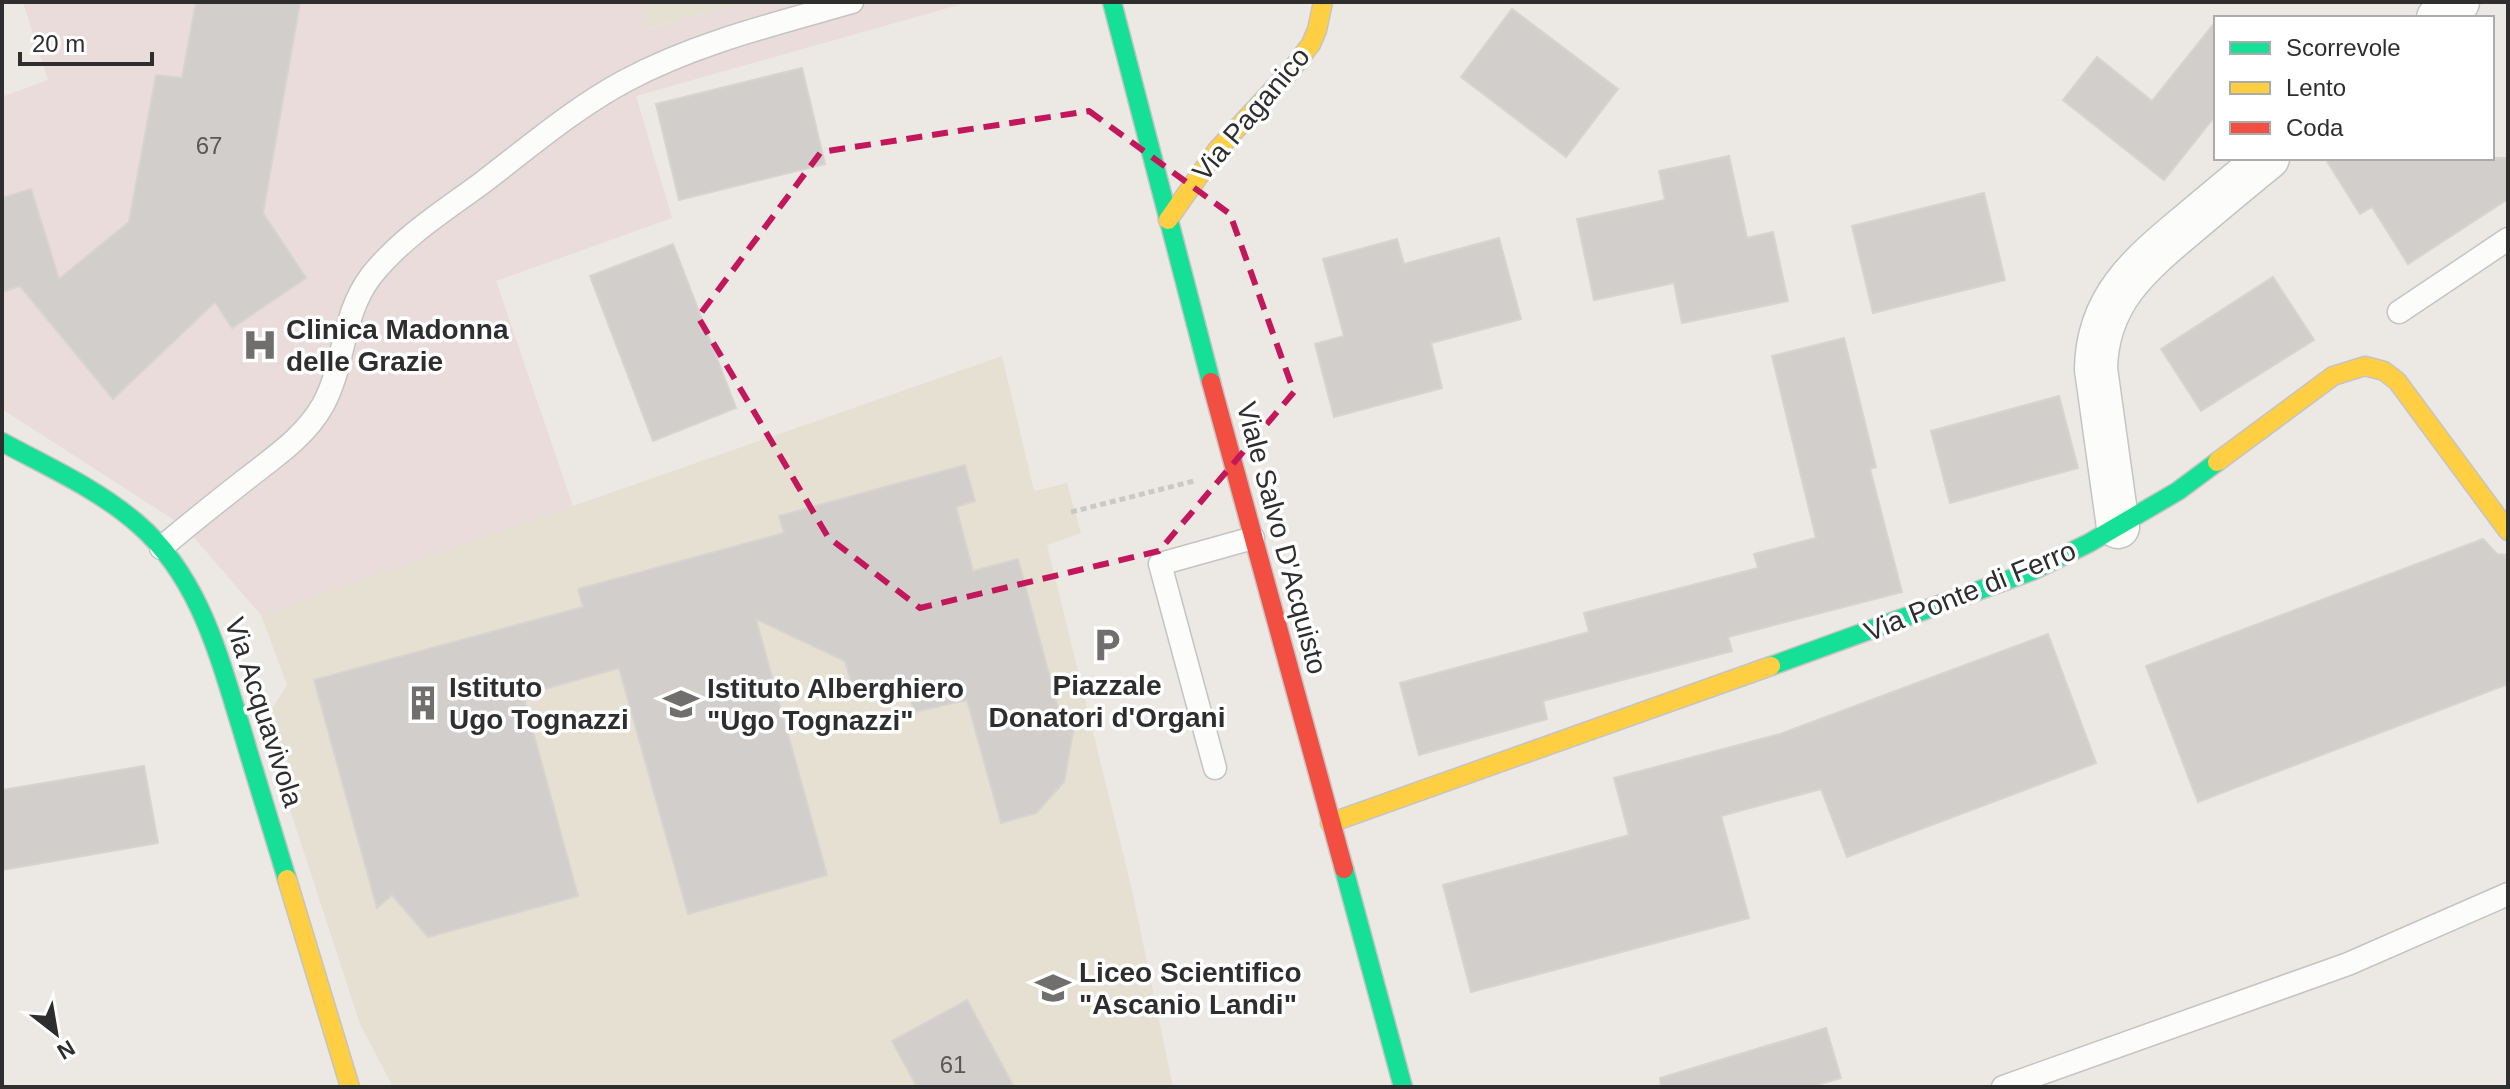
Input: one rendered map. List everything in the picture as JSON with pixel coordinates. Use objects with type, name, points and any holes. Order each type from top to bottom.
[{"type":"street","name":"Viale Salvo D'Acquisto","points":[[1112,2],[1253,538],[1403,1087]]},
{"type":"street","name":"Via Paganico","points":[[1168,220],[1212,157],[1311,44],[1323,2]]},
{"type":"street","points":[[2440,16],[2458,2]]},
{"type":"street","points":[[2118,527],[2096,369],[2097,345],[2104,318],[2128,280],[2150,256],[2266,160]]},
{"type":"street","name":"Via Ponte di Ferro","points":[[1330,823],[1990,587],[2061,558],[2201,476],[2322,383],[2342,372],[2365,366],[2384,371],[2397,381],[2508,531]]},
{"type":"street","name":"Via Acquavivola","points":[[2,442],[120,510],[161,548],[190,589],[213,636],[350,1087]]},
{"type":"lane","points":[[161,548],[285,448],[310,423],[321,408],[336,375],[347,321],[357,299],[370,277],[406,240],[578,111],[623,82],[722,40],[852,2]]},
{"type":"lane","points":[[2399,312],[2508,239]]},
{"type":"lane","points":[[1215,768],[1160,564],[1253,538]]},
{"type":"lane","points":[[2003,1087],[2348,964],[2508,894]]},
{"type":"path","points":[[1071,512],[1151,492]]},
{"type":"highlighted area","points":[[1089,111],[1230,214],[1294,392],[1159,551],[920,608],[828,537],[698,317],[821,152]]},
{"type":"shaded area","name":"Clinica Madonna delle Grazie","points":[[23,2],[641,2],[648,29],[746,2],[969,2],[636,96],[672,218],[496,281],[573,506],[261,615],[185,527],[2,409],[2,97],[48,80]]},
{"type":"shaded area","points":[[641,2],[746,2],[647,29]]},
{"type":"shaded area","name":"Istituto Alberghiero \"Ugo Tognazzi\"","points":[[1002,356],[1034,491],[1067,483],[1081,533],[1047,545],[1132,890],[1173,1087],[393,1087],[360,1024],[262,724],[287,685],[261,615]]},
{"type":"building","points":[[196,2],[300,2],[263,213],[306,278],[232,328],[215,302],[113,399],[20,286],[2,292],[2,198],[31,189],[59,279],[129,222],[156,75],[182,78]]},
{"type":"building","points":[[1512,9],[1618,89],[1566,157],[1461,77]]},
{"type":"building","points":[[2214,24],[2214,118],[2164,180],[2063,100],[2097,57],[2152,101]]},
{"type":"building","points":[[802,68],[825,164],[679,200],[656,104]]},
{"type":"building","points":[[1729,156],[1747,238],[1773,232],[1788,301],[1682,323],[1674,283],[1594,300],[1577,219],[1665,200],[1659,171]]},
{"type":"building","points":[[2508,158],[2508,199],[2408,264],[2372,207],[2360,214],[2326,160]]},
{"type":"building","points":[[1984,193],[2005,280],[1873,313],[1852,226]]},
{"type":"building","points":[[1499,238],[1521,319],[1431,343],[1442,388],[1334,417],[1315,344],[1344,336],[1323,259],[1397,239],[1404,264]]},
{"type":"building","points":[[673,244],[736,408],[653,441],[590,276]]},
{"type":"building","points":[[2273,277],[2314,340],[2201,411],[2161,349]]},
{"type":"building","points":[[1844,338],[1876,467],[1870,469],[1902,592],[1728,637],[1732,651],[1543,701],[1547,719],[1419,755],[1400,683],[1589,632],[1584,613],[1758,568],[1754,554],[1816,538],[1772,356]]},
{"type":"building","points":[[2059,396],[2078,468],[1950,503],[1931,431]]},
{"type":"building","name":"Istituto Ugo Tognazzi","points":[[965,465],[975,501],[956,507],[973,571],[1018,559],[1064,730],[1074,727],[1064,782],[1036,813],[1001,823],[967,700],[914,712],[907,687],[856,700],[845,661],[756,619],[827,875],[688,914],[619,668],[523,695],[578,896],[428,937],[392,895],[377,908],[314,680],[583,607],[578,589],[784,533],[779,516]]},
{"type":"building","points":[[2483,539],[2497,554],[2505,555],[2508,563],[2508,684],[2198,802],[2146,666]]},
{"type":"building","points":[[2048,634],[2096,763],[1847,857],[1821,789],[1721,816],[1749,918],[1471,992],[1443,885],[1629,835],[1614,778],[1780,734]]},
{"type":"building","points":[[144,766],[158,843],[2,870],[2,790]]},
{"type":"building","points":[[967,1000],[1014,1087],[917,1087],[892,1041]]},
{"type":"building","points":[[1826,1028],[1841,1078],[1810,1087],[1661,1087],[1660,1078]]},
{"type":"traffic: fast","points":[[1112,2],[1211,382]]},
{"type":"traffic: fast","points":[[2,442],[72,479],[123,511],[159,545],[177,568],[214,644],[287,879]]},
{"type":"traffic: fast","points":[[1771,666],[2032,571],[2089,543],[2178,491],[2217,462]]},
{"type":"traffic: fast","points":[[1344,869],[1403,1087]]},
{"type":"traffic: slow","points":[[1168,220],[1217,150],[1311,44],[1323,2]]},
{"type":"traffic: slow","points":[[2217,462],[2333,376],[2365,366],[2384,371],[2397,381],[2508,531]]},
{"type":"traffic: slow","points":[[1330,823],[1771,666]]},
{"type":"traffic: slow","points":[[287,879],[350,1087]]},
{"type":"traffic: jam","points":[[1211,382],[1344,869]]},
{"type":"place","name":"Clinica Madonna delle Grazie","points":[[260,345]]},
{"type":"place","name":"Piazzale Donatori d'Organi","points":[[1107,645]]},
{"type":"place","name":"Istituto Ugo Tognazzi","points":[[423,703]]},
{"type":"place","name":"Istituto Alberghiero \"Ugo Tognazzi\"","points":[[681,704]]},
{"type":"place","name":"Liceo Scientifico \"Ascanio Landi\"","points":[[1053,988]]}]
